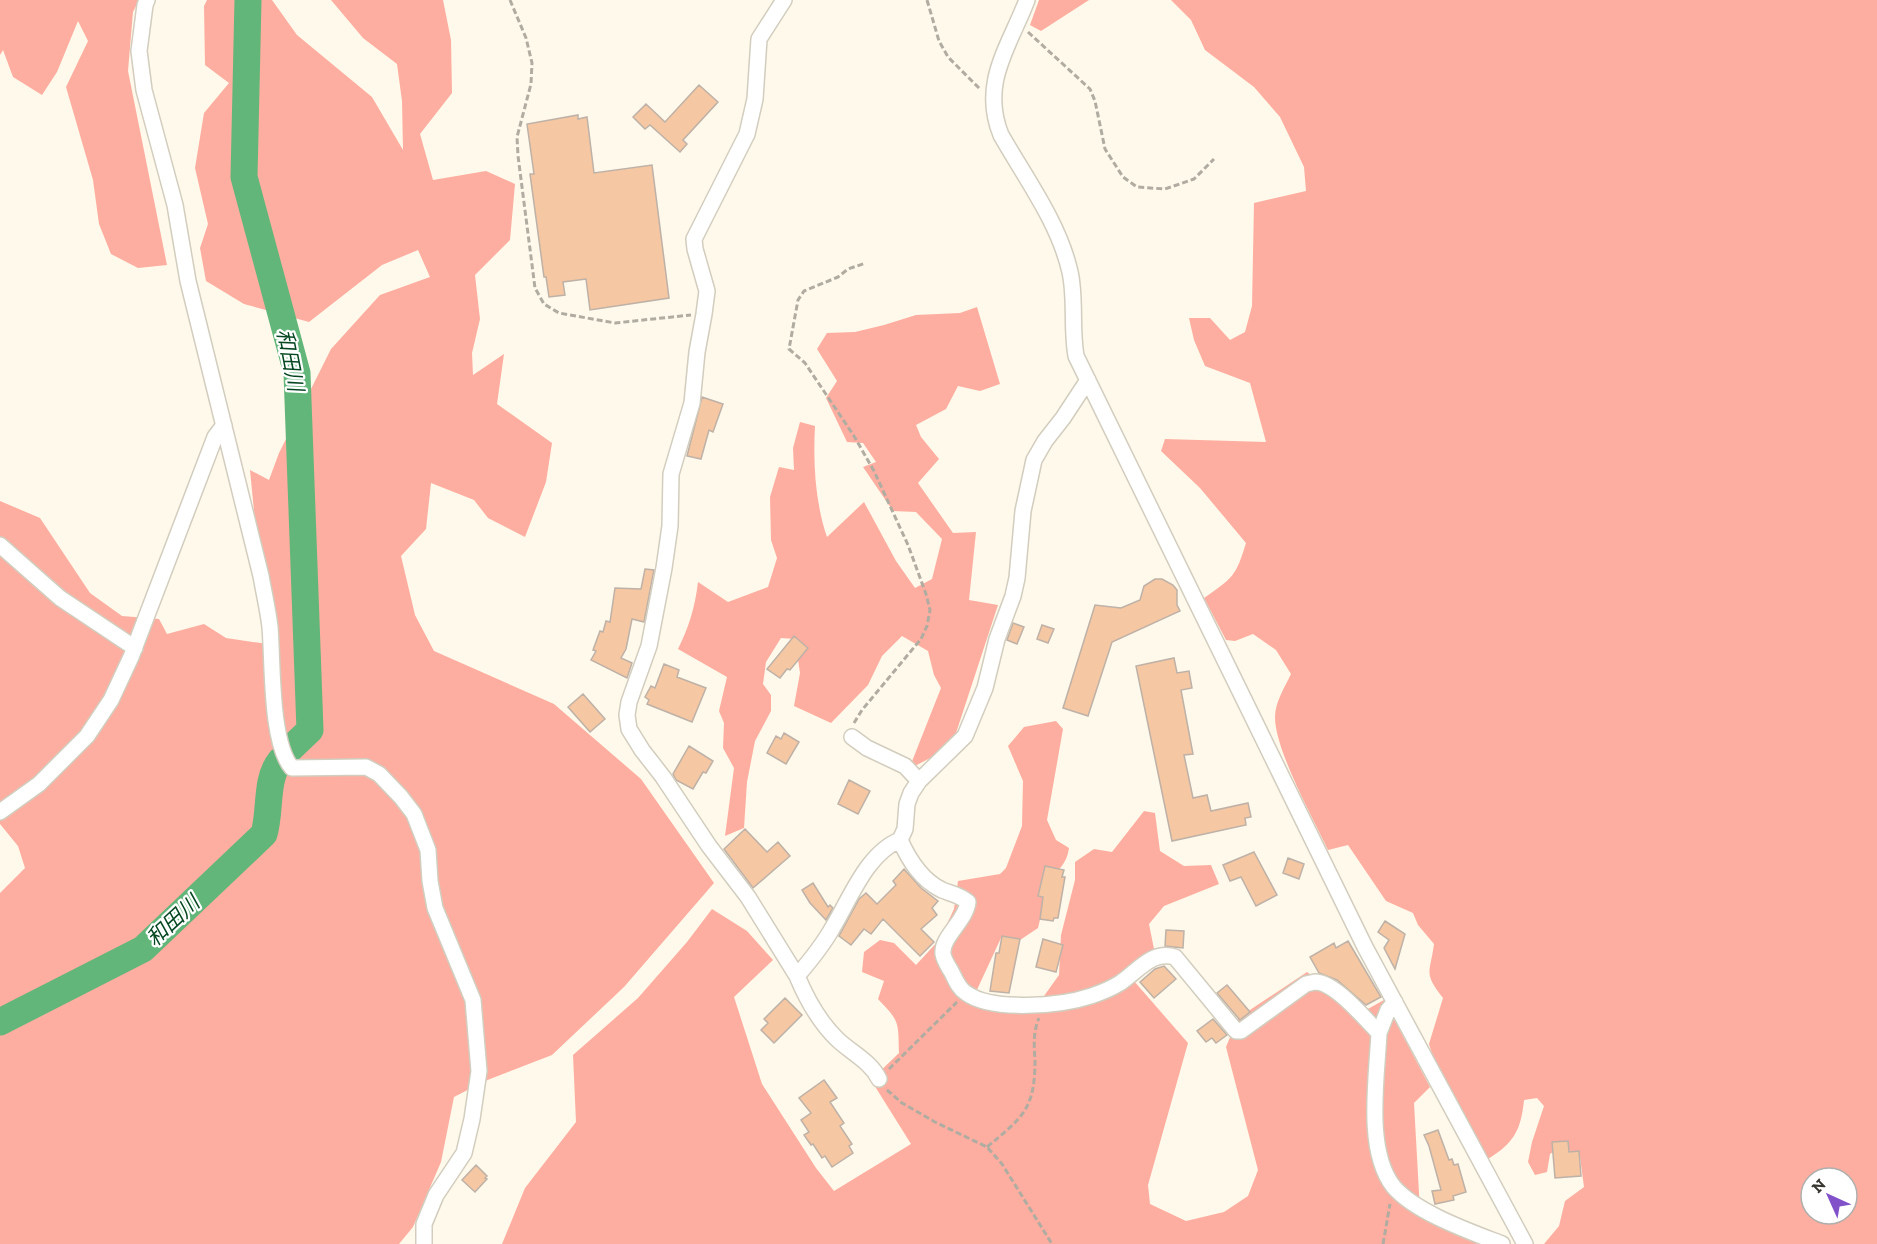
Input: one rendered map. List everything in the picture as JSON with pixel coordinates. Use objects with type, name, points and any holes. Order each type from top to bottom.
[{"type":"street","points":[[147,0],[139,51],[144,90],[175,205],[188,280],[261,576],[269,626],[278,728],[286,762],[292,768],[366,767],[379,774],[401,796],[414,814],[428,850],[435,908],[473,1000],[479,1071],[472,1119],[464,1152],[436,1195],[424,1224],[424,1244]]},
{"type":"street","points":[[784,0],[759,39],[755,99],[747,134],[694,239],[707,291],[697,352],[692,403],[671,474],[670,526],[649,646],[629,702],[627,715],[629,729],[642,750],[748,897],[797,976],[805,996],[820,1019],[836,1039],[874,1069],[879,1079]]},
{"type":"street","points":[[1027,0],[997,68],[993,101],[994,119],[1061,239],[1071,275],[1073,338],[1077,356],[1268,750],[1395,1002],[1525,1244]]},
{"type":"street","points":[[1088,380],[1034,460],[1023,511],[1017,578],[1013,596],[997,639],[985,688],[965,736],[919,781],[911,793],[900,840],[908,859],[934,886],[961,896],[968,902],[967,910],[943,946],[943,956],[958,985],[966,993],[982,1000],[1017,1005],[1047,1005],[1091,996],[1119,984],[1154,957],[1165,954],[1174,957],[1236,1031],[1241,1031],[1306,984],[1315,982],[1326,984],[1342,996],[1379,1033]]},
{"type":"street","points":[[0,812],[39,784],[87,736],[111,700],[135,648],[215,437],[224,425]]},
{"type":"street","points":[[0,545],[60,598],[135,648]]},
{"type":"street","points":[[852,736],[867,748],[905,766],[919,781]]},
{"type":"street","points":[[797,976],[832,929],[855,888],[878,854],[891,843],[900,840]]},
{"type":"street","points":[[1395,1002],[1388,1010],[1379,1033],[1376,1133],[1382,1166],[1394,1186],[1409,1200],[1458,1227],[1502,1244]]},
{"type":"path","points":[[510,0],[526,38],[532,63],[531,84],[517,137],[535,288],[544,304],[559,313],[615,323],[704,314]]},
{"type":"path","points":[[927,0],[939,41],[948,57],[993,101]]},
{"type":"path","points":[[1019,22],[1052,56],[1090,89],[1095,101],[1105,149],[1123,177],[1137,187],[1165,189],[1194,179],[1214,159]]},
{"type":"path","points":[[852,736],[852,726],[862,710],[921,639],[927,626],[930,610],[908,545],[874,471],[806,363],[789,348],[788,343],[794,328],[798,300],[804,291],[838,277],[848,269],[866,263]]},
{"type":"path","points":[[966,993],[879,1079],[888,1092],[902,1103],[987,1147],[1002,1164],[1052,1244]]},
{"type":"path","points":[[987,1147],[1012,1126],[1027,1108],[1035,1086],[1034,1029],[1047,1005]]},
{"type":"path","points":[[1383,1244],[1394,1186]]},
{"type":"shaded area","points":[[0,0],[139,0],[133,12],[128,71],[167,265],[138,268],[111,254],[99,224],[93,180],[66,87],[88,41],[78,21],[57,72],[42,95],[13,77],[3,50],[0,55]]},
{"type":"shaded area","points":[[207,0],[272,0],[297,35],[372,97],[403,150],[402,101],[397,64],[363,38],[331,0],[443,0],[451,40],[452,93],[420,134],[433,180],[486,171],[515,184],[510,240],[475,275],[480,319],[472,353],[473,375],[504,354],[497,404],[552,443],[546,482],[525,537],[488,518],[474,500],[431,483],[426,529],[401,556],[415,615],[434,651],[554,704],[641,779],[714,883],[624,987],[552,1055],[485,1081],[454,1097],[441,1162],[413,1227],[399,1244],[0,1244],[0,893],[25,868],[18,846],[0,824],[0,501],[40,518],[90,593],[122,616],[159,619],[167,634],[204,624],[226,638],[267,644],[250,470],[269,480],[279,453],[331,349],[380,295],[430,277],[418,250],[382,265],[309,322],[244,304],[206,281],[200,248],[208,224],[195,168],[204,113],[229,83],[205,65],[204,6]]},
{"type":"shaded area","points":[[1039,0],[1089,0],[1041,31],[1030,25]]},
{"type":"shaded area","points":[[1171,0],[1877,0],[1877,1244],[1544,1244],[1559,1226],[1565,1201],[1584,1187],[1580,1157],[1562,1146],[1550,1154],[1547,1172],[1535,1175],[1528,1162],[1544,1106],[1537,1098],[1524,1100],[1521,1120],[1515,1135],[1488,1159],[1433,1057],[1429,1044],[1443,998],[1430,977],[1434,944],[1418,925],[1413,913],[1386,901],[1348,845],[1328,850],[1296,784],[1277,731],[1275,717],[1277,706],[1291,674],[1276,650],[1253,634],[1235,641],[1226,640],[1204,598],[1227,581],[1236,570],[1246,543],[1200,488],[1161,451],[1165,439],[1266,442],[1250,383],[1205,366],[1194,340],[1189,318],[1210,318],[1230,340],[1245,332],[1252,306],[1254,203],[1306,191],[1304,167],[1280,117],[1254,87],[1205,50],[1191,20]]},
{"type":"shaded area","points":[[977,307],[1000,384],[980,391],[958,386],[946,409],[916,425],[921,437],[939,459],[918,483],[953,533],[976,532],[969,600],[998,605],[955,736],[936,755],[909,769],[941,688],[934,675],[928,651],[902,636],[882,656],[868,685],[831,723],[794,706],[800,673],[795,639],[781,638],[766,662],[763,684],[771,695],[771,711],[755,741],[747,782],[744,828],[725,836],[734,768],[723,748],[724,723],[719,711],[727,677],[678,649],[691,617],[698,582],[728,602],[768,587],[777,558],[771,540],[770,497],[779,467],[794,470],[793,448],[800,422],[815,426],[816,482],[827,537],[864,502],[896,561],[915,588],[932,579],[942,539],[916,512],[893,511],[863,467],[876,462],[863,443],[847,442],[826,398],[837,381],[817,349],[827,333],[855,332],[916,315],[960,313]]},
{"type":"shaded area","points":[[1056,721],[1063,729],[1047,820],[1056,840],[1069,848],[1068,854],[1061,867],[1046,881],[1038,928],[1020,940],[1001,938],[975,994],[1012,1004],[1044,996],[1059,975],[1061,935],[1075,880],[1075,862],[1094,849],[1112,852],[1144,811],[1155,813],[1160,851],[1184,866],[1211,865],[1219,884],[1164,906],[1149,924],[1154,949],[1127,973],[1188,1043],[1148,1185],[1150,1204],[1186,1221],[1224,1212],[1248,1196],[1258,1170],[1226,1047],[1238,1018],[1307,972],[1335,994],[1366,1010],[1384,1000],[1430,1087],[1414,1103],[1420,1211],[1495,1244],[502,1244],[525,1188],[576,1122],[573,1055],[638,998],[687,942],[712,909],[747,931],[773,960],[734,997],[762,1084],[816,1168],[834,1191],[911,1144],[871,1080],[899,1053],[898,1034],[894,1018],[878,999],[884,981],[862,972],[864,952],[880,940],[894,943],[916,965],[940,939],[954,909],[958,881],[1000,874],[1006,868],[1022,826],[1023,781],[1008,746],[1024,727]]},
{"type":"building","points":[[699,85],[718,102],[683,140],[687,144],[680,152],[650,125],[645,129],[633,117],[646,104],[665,122]]},
{"type":"building","points":[[578,115],[578,119],[587,117],[594,173],[652,165],[669,298],[590,310],[586,279],[563,282],[565,295],[549,297],[546,277],[544,277],[530,174],[534,174],[527,124]]},
{"type":"building","points":[[702,397],[723,404],[713,432],[709,430],[701,459],[687,456]]},
{"type":"building","points":[[645,569],[654,570],[644,622],[632,619],[626,649],[621,658],[632,663],[627,678],[591,660],[596,651],[593,650],[600,631],[603,632],[606,621],[610,622],[615,588],[641,589]]},
{"type":"building","points":[[1155,579],[1162,579],[1177,590],[1177,605],[1180,611],[1112,642],[1088,716],[1063,708],[1095,605],[1121,608],[1140,600],[1144,586]]},
{"type":"building","points":[[1013,623],[1024,627],[1017,644],[1007,640]]},
{"type":"building","points":[[1042,625],[1054,629],[1048,643],[1037,639]]},
{"type":"building","points":[[794,636],[808,648],[790,670],[787,669],[780,678],[767,669]]},
{"type":"building","points":[[1174,658],[1177,673],[1189,671],[1192,688],[1181,690],[1193,754],[1184,755],[1193,798],[1207,795],[1211,811],[1248,803],[1251,817],[1245,818],[1246,825],[1172,841],[1136,666]]},
{"type":"building","points":[[664,664],[679,670],[677,677],[706,688],[692,722],[647,704],[649,700],[645,697],[651,686],[655,688]]},
{"type":"building","points":[[583,694],[605,719],[590,732],[568,707]]},
{"type":"building","points":[[784,733],[799,742],[786,764],[767,753],[776,736],[781,739]]},
{"type":"building","points":[[689,746],[713,761],[693,789],[676,780],[673,774]]},
{"type":"building","points":[[849,780],[870,791],[858,814],[838,804]]},
{"type":"building","points":[[745,829],[767,852],[778,842],[790,856],[753,888],[724,849]]},
{"type":"building","points":[[1254,852],[1277,895],[1256,906],[1241,877],[1230,881],[1223,865]]},
{"type":"building","points":[[1288,858],[1304,864],[1299,879],[1283,873]]},
{"type":"building","points":[[1045,866],[1064,870],[1062,877],[1065,877],[1058,918],[1054,918],[1053,921],[1040,919],[1043,897],[1038,896]]},
{"type":"building","points":[[904,869],[921,888],[938,901],[932,908],[937,915],[921,929],[934,942],[920,956],[883,919],[871,934],[864,929],[851,945],[839,936],[859,899],[866,893],[877,904],[896,885],[893,881]]},
{"type":"building","points":[[813,883],[828,907],[830,905],[833,908],[826,920],[810,903],[802,890]]},
{"type":"building","points":[[1385,921],[1405,934],[1395,969],[1384,948],[1389,940],[1378,932]]},
{"type":"building","points":[[1166,930],[1184,931],[1183,948],[1165,946]]},
{"type":"building","points":[[1002,936],[1020,939],[1009,993],[990,991],[996,953],[999,953]]},
{"type":"building","points":[[1043,939],[1063,945],[1056,972],[1036,967]]},
{"type":"building","points":[[1348,941],[1381,997],[1366,1005],[1337,980],[1319,973],[1310,957],[1334,943],[1336,948]]},
{"type":"building","points":[[1164,966],[1176,979],[1154,998],[1140,982],[1155,969]]},
{"type":"building","points":[[1227,985],[1250,1012],[1240,1020],[1217,993]]},
{"type":"building","points":[[785,998],[802,1015],[774,1043],[761,1030],[768,1023],[764,1019]]},
{"type":"building","points":[[1213,1019],[1227,1035],[1216,1043],[1212,1038],[1206,1042],[1197,1031]]},
{"type":"building","points":[[824,1080],[837,1098],[830,1102],[844,1123],[840,1126],[852,1144],[849,1146],[853,1153],[832,1167],[825,1156],[822,1158],[804,1135],[809,1132],[801,1120],[811,1113],[799,1098]]},
{"type":"building","points":[[1438,1130],[1449,1160],[1452,1159],[1454,1165],[1458,1164],[1466,1192],[1453,1196],[1454,1200],[1435,1204],[1432,1191],[1441,1190],[1424,1135]]},
{"type":"building","points":[[1568,1141],[1569,1152],[1579,1151],[1581,1176],[1555,1178],[1552,1142]]},
{"type":"building","points":[[476,1165],[487,1176],[485,1178],[487,1179],[475,1192],[462,1180]]},
{"type":"waterway","name":"和田川","points":[[248,0],[244,177],[297,373],[310,730],[288,751]]},
{"type":"waterway","name":"和田川","points":[[0,1022],[143,949],[264,834],[270,786],[280,761]]}]
